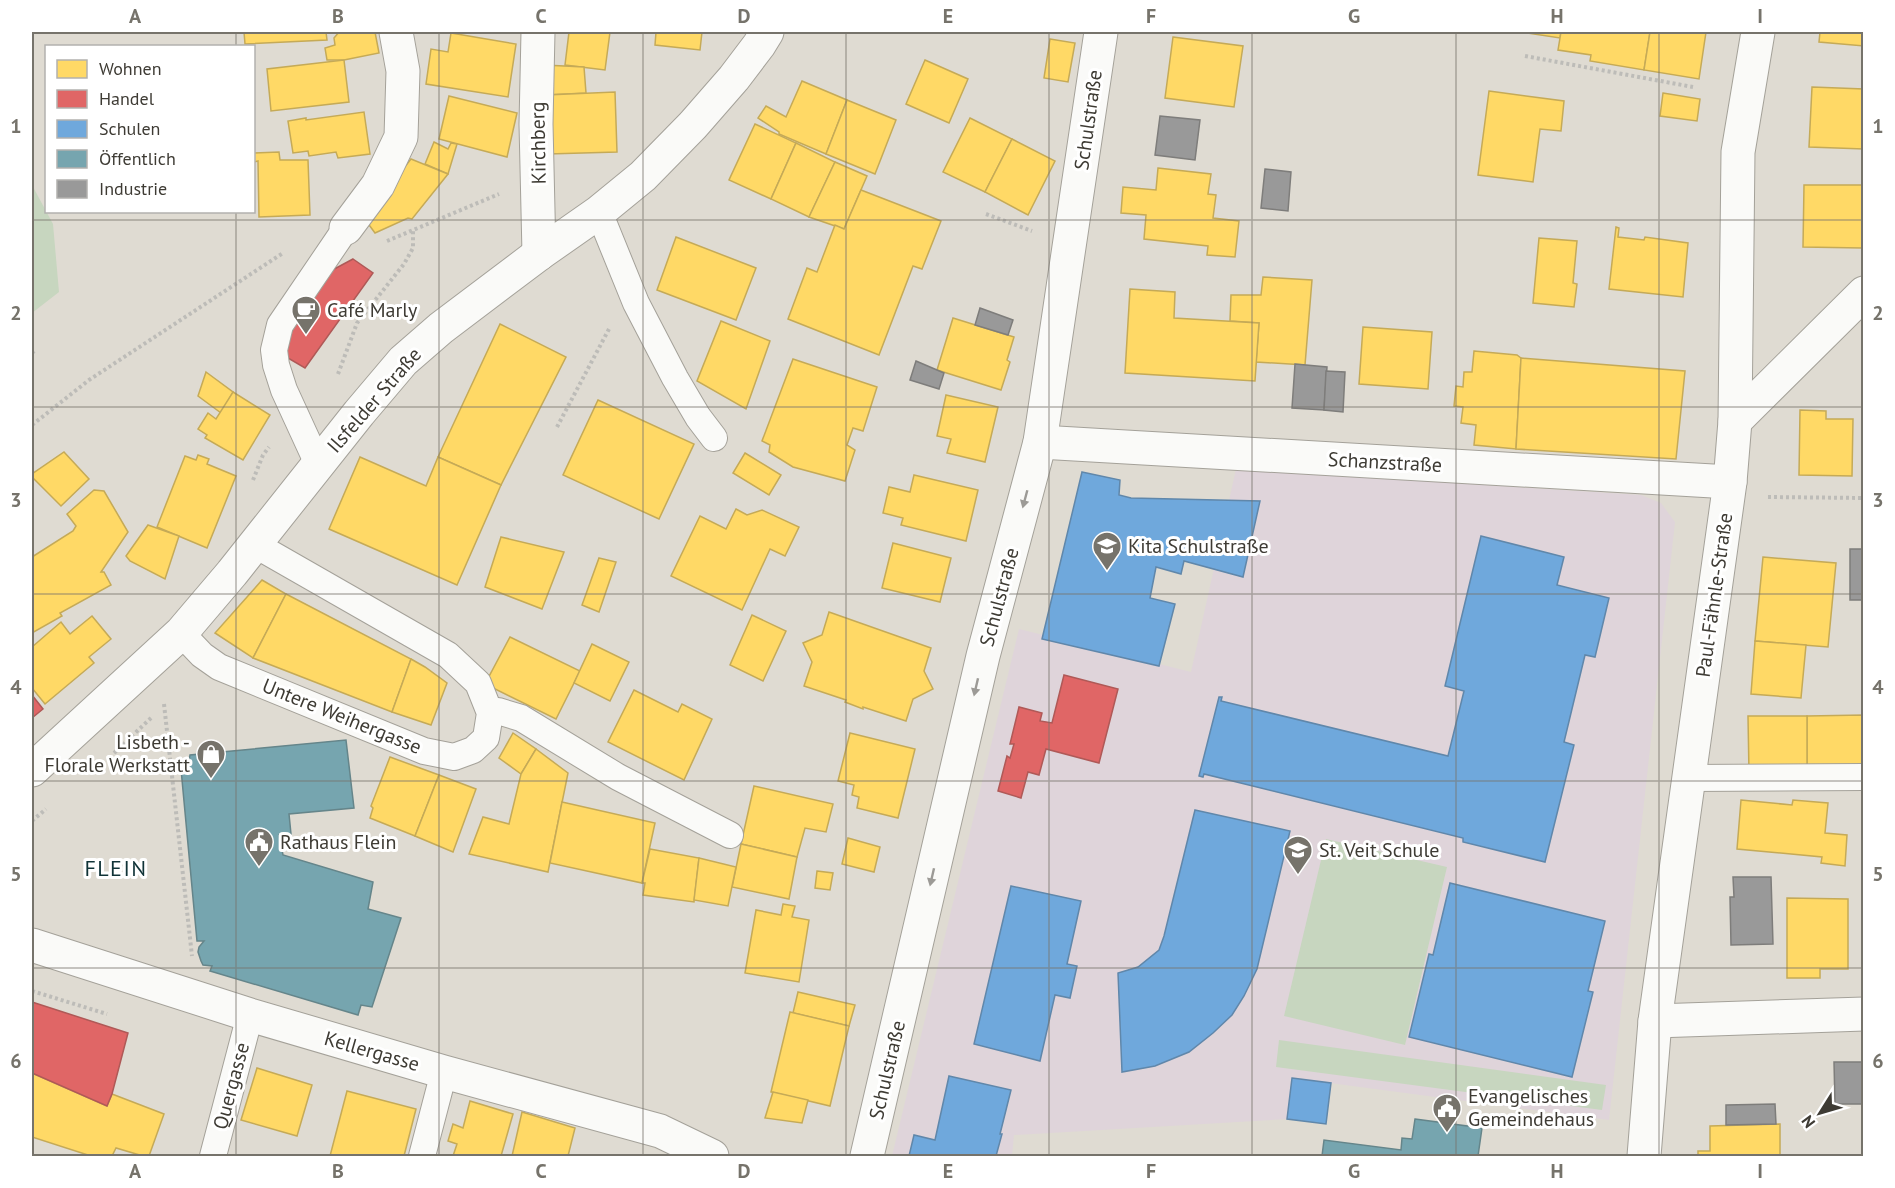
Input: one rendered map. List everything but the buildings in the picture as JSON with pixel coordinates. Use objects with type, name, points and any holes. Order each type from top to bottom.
[{"type":"street","points":[[346,228],[378,185],[401,137],[403,71],[396,32]]},
{"type":"street","name":"Kirchberg","points":[[538,32],[536,124],[539,254]]},
{"type":"street","name":"Ilsfelder Straße","points":[[32,770],[182,633],[403,361],[441,328],[599,212],[643,176],[693,125],[734,78],[767,32]]},
{"type":"street","name":"Schulstraße","points":[[867,1156],[983,656],[1040,442],[1101,32]]},
{"type":"street","name":"Paul-Fähnle-Straße","points":[[1644,1156],[1656,1021],[1729,489],[1735,421],[1738,152],[1758,32]]},
{"type":"street","points":[[1735,421],[1863,293]]},
{"type":"street","name":"Schanzstraße","points":[[1040,442],[1729,489]]},
{"type":"street","name":"Kellergasse","points":[[32,945],[250,1015],[444,1072],[660,1131],[712,1156]]},
{"type":"street","points":[[1656,1021],[1863,1014]]},
{"type":"lane","points":[[599,212],[636,303],[675,378],[698,417],[714,438]]},
{"type":"lane","points":[[318,464],[284,390],[274,351],[280,325],[346,228]]},
{"type":"lane","points":[[255,544],[448,655],[478,683],[490,713],[498,711],[522,718],[618,777],[730,835]]},
{"type":"lane","name":"Untere Weihergasse","points":[[182,633],[202,655],[219,666],[424,751],[454,757],[473,750],[486,738],[490,713]]},
{"type":"lane","points":[[1689,778],[1863,777]]},
{"type":"lane","name":"Quergasse","points":[[213,1156],[250,1015]]},
{"type":"lane","points":[[422,1156],[444,1072]]},
{"type":"path","points":[[114,32],[119,32]]},
{"type":"path","points":[[1525,57],[1693,87]]},
{"type":"path","points":[[404,234],[538,178]]},
{"type":"path","points":[[986,214],[1069,245]]},
{"type":"path","points":[[32,425],[89,380],[291,248]]},
{"type":"path","points":[[557,427],[630,289]]},
{"type":"path","points":[[1729,489],[1863,498]]},
{"type":"path","points":[[164,704],[198,998]]},
{"type":"shaded area","name":"St. Veit Schule","points":[[1236,469],[1641,495],[1661,503],[1675,522],[1609,1120],[1292,1078],[1287,1119],[1014,1135],[1012,1156],[892,1156],[1019,629],[1191,672]]},
{"type":"green space","points":[[32,185],[45,213],[53,224],[59,292],[32,313]]},
{"type":"green space","points":[[1326,839],[1447,867],[1405,1045],[1284,1016]]},
{"type":"green space","points":[[1279,1040],[1606,1085],[1602,1110],[1276,1067]]},
{"type":"place","name":"Café Marly","points":[[306,336]]},
{"type":"place","name":"Kita Schulstraße","points":[[1107,572]]},
{"type":"place","name":"Lisbeth - Florale Werkstatt","points":[[211,780]]},
{"type":"place","name":"Rathaus Flein","points":[[259,868]]},
{"type":"place","name":"St. Veit Schule","points":[[1298,876]]},
{"type":"place","name":"Evangelisches Gemeindehaus","points":[[1447,1134]]},
{"type":"district","name":"FLEIN","points":[[116,868]]}]
